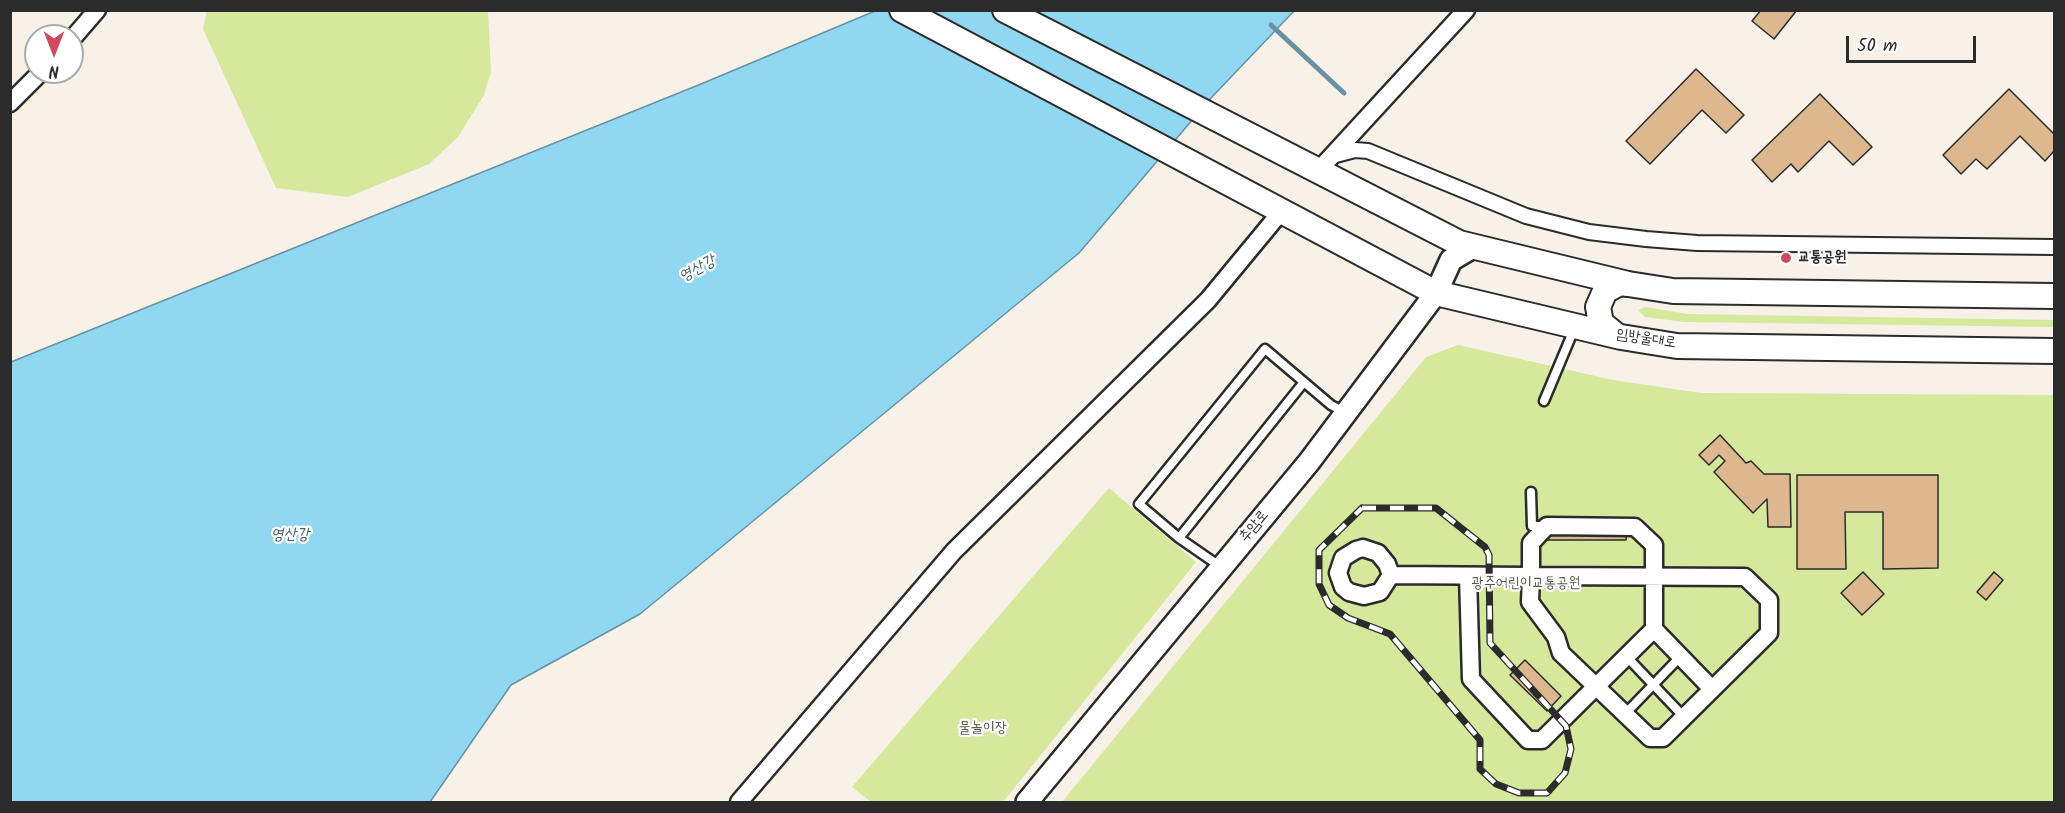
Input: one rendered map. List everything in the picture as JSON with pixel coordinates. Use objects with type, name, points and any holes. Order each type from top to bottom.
[{"type":"main road","name":"임방울대로","points":[[902,10],[1436,293],[1621,337],[1677,346],[2055,351]]},
{"type":"main road","points":[[1005,10],[1324,164],[1460,243],[1628,284]]},
{"type":"main road","points":[[1621,337],[1606,330],[1601,323],[1598,306],[1605,291],[1620,283],[1673,291],[2055,296]]},
{"type":"street","points":[[84,25],[97,10]]},
{"type":"street","points":[[1324,164],[1466,10]]},
{"type":"street","points":[[10,103],[29,84]]},
{"type":"street","points":[[1324,164],[1355,150],[1368,151],[1526,216],[1589,232],[1646,239],[1697,243],[2055,247]]},
{"type":"street","points":[[738,802],[954,551],[1208,300],[1273,208]]},
{"type":"street","name":"추암로","points":[[1027,802],[1298,476],[1436,293],[1451,260],[1473,247]]},
{"type":"street","points":[[1391,575],[1468,576],[1531,576],[1654,576],[1745,577],[1769,600],[1769,633],[1663,738],[1650,738],[1561,653],[1556,637],[1530,602],[1531,576],[1531,543],[1547,526],[1635,527],[1654,545],[1654,576],[1654,629],[1712,689]]},
{"type":"street","points":[[1468,576],[1471,679],[1528,740],[1542,740],[1654,629]]},
{"type":"lane","points":[[1544,401],[1575,326]]},
{"type":"lane","points":[[1221,567],[1139,504],[1265,349],[1331,405],[1346,414]]},
{"type":"lane","points":[[1179,537],[1304,382]]},
{"type":"lane","points":[[1531,492],[1532,526],[1547,526]]},
{"type":"lane","points":[[1626,656],[1684,717]]},
{"type":"lane","points":[[1625,714],[1680,657]]},
{"type":"green space","points":[[207,11],[488,11],[491,72],[484,95],[458,137],[429,164],[348,197],[276,188],[203,29]]},
{"type":"green space","points":[[1646,307],[1688,314],[2054,320],[2054,327],[1685,322],[1645,317],[1638,310]]},
{"type":"green space","name":"광주어린이교통공원","points":[[1458,345],[1613,380],[1701,393],[2054,395],[2054,802],[1062,802],[1426,357]]},
{"type":"green space","name":"물놀이장","points":[[1109,488],[1196,562],[1003,802],[871,802],[852,787]]},
{"type":"water","name":"영산강","points":[[875,11],[1294,11],[1211,98],[1079,253],[640,614],[511,685],[430,802],[11,802],[11,362],[701,84]]},
{"type":"building","points":[[1761,10],[1797,10],[1774,39],[1752,21]]},
{"type":"building","points":[[1696,69],[1744,115],[1726,133],[1702,110],[1650,164],[1626,141]]},
{"type":"building","points":[[2009,89],[2054,134],[2054,151],[2045,161],[2020,136],[1987,169],[1976,159],[1961,174],[1943,155]]},
{"type":"building","points":[[1820,94],[1872,147],[1853,165],[1829,141],[1798,172],[1791,164],[1772,182],[1752,160]]},
{"type":"building","points":[[1720,435],[1746,463],[1751,461],[1764,474],[1790,474],[1791,527],[1768,527],[1767,499],[1753,513],[1714,472],[1725,461],[1719,455],[1709,465],[1699,455]]},
{"type":"building","points":[[1797,475],[1938,475],[1938,568],[1883,569],[1883,512],[1845,512],[1846,569],[1797,569]]},
{"type":"building","points":[[1547,523],[1627,523],[1626,540],[1547,540]]},
{"type":"building","points":[[1863,572],[1884,594],[1862,615],[1841,593]]},
{"type":"building","points":[[1994,572],[2003,580],[1986,600],[1977,592]]},
{"type":"building","points":[[1525,660],[1561,696],[1547,711],[1510,675]]},
{"type":"waterway","points":[[1271,25],[1344,93]]},
{"type":"railway","points":[[1362,508],[1436,508],[1485,547],[1489,555],[1490,643],[1566,726],[1571,749],[1565,773],[1547,793],[1519,793],[1496,784],[1480,769],[1480,740],[1390,634],[1348,618],[1329,605],[1319,584],[1319,550],[1362,508]]},
{"type":"place","name":"교통공원","points":[[1786,258]]}]
